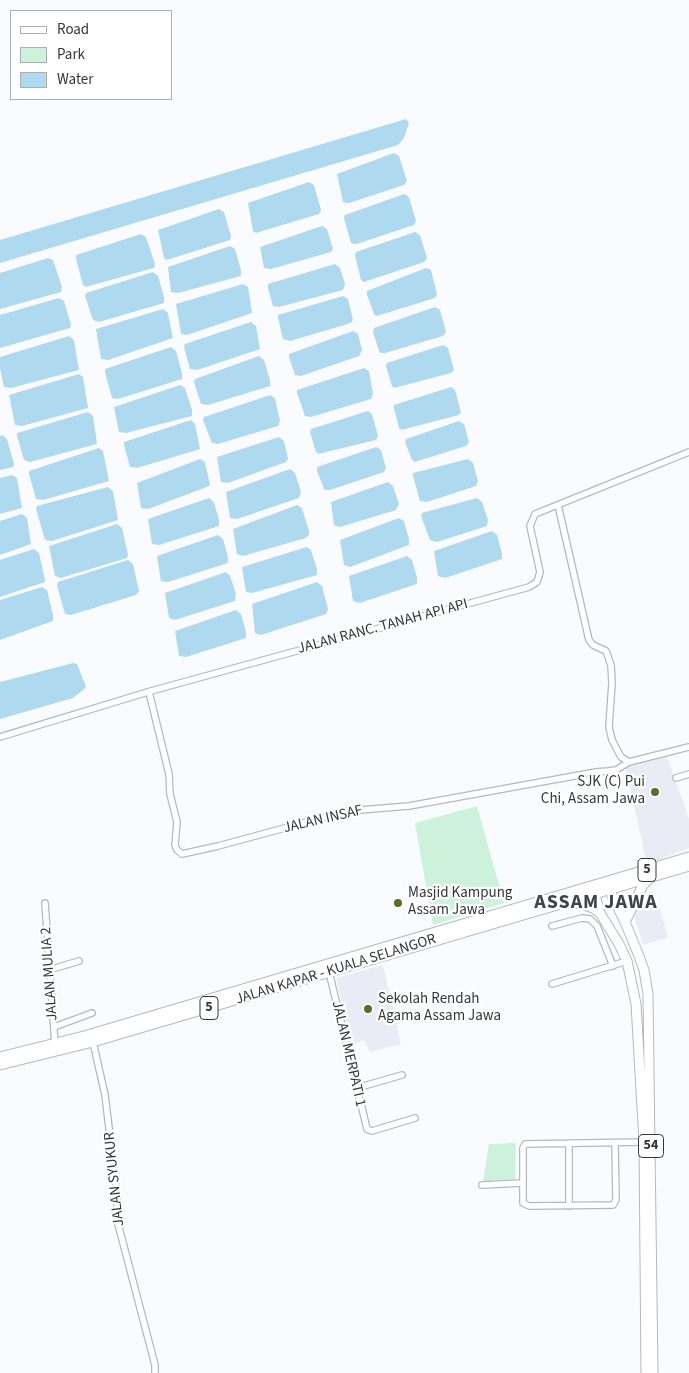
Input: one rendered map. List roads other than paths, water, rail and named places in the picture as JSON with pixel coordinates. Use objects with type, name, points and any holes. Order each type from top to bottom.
[{"type":"highway","name":"5","points":[[609,886],[689,857]]},
{"type":"highway","name":"5","points":[[609,886],[652,877],[689,866]]},
{"type":"highway","points":[[625,922],[643,885],[652,877]]},
{"type":"highway","name":"JALAN KAPAR - KUALA SELANGOR","points":[[0,1066],[591,889],[609,886]]},
{"type":"highway","name":"54","points":[[609,886],[644,970],[649,1007],[653,1373]]},
{"type":"highway","name":"JALAN KAPAR - KUALA SELANGOR","points":[[0,1057],[93,1042],[558,904],[591,889]]},
{"type":"highway","name":"54","points":[[591,889],[600,913],[627,961],[636,1004],[644,1142],[646,1373]]},
{"type":"highway","points":[[558,904],[582,904],[600,913]]},
{"type":"street","name":"JALAN RANC. TANAH API API","points":[[0,737],[150,692],[529,587],[537,582],[540,572],[530,526],[535,514],[689,452]]},
{"type":"street","points":[[558,505],[589,640],[593,645],[606,652],[610,665],[612,683],[609,727],[612,740],[621,757],[629,762],[689,747]]},
{"type":"street","name":"JALAN INSAF","points":[[150,692],[169,774],[170,794],[177,822],[175,844],[177,850],[182,854],[348,811],[410,806],[469,796],[588,773],[616,770],[629,762]]},
{"type":"street","points":[[676,778],[689,774]]},
{"type":"street","name":"JALAN MULIA 2","points":[[45,902],[55,1049]]},
{"type":"street","points":[[552,926],[582,918],[590,918],[597,926],[613,966]]},
{"type":"street","points":[[49,970],[79,961]]},
{"type":"street","points":[[552,984],[627,961]]},
{"type":"street","name":"JALAN MERPATI 1","points":[[329,972],[366,1128],[372,1131],[415,1118]]},
{"type":"street","points":[[54,1027],[92,1013]]},
{"type":"street","name":"JALAN SYUKUR","points":[[93,1042],[105,1096],[117,1194],[117,1220],[155,1373]]},
{"type":"street","points":[[357,1088],[402,1075]]},
{"type":"street","points":[[615,1143],[616,1200],[614,1204],[529,1206],[523,1203],[523,1148],[527,1143],[644,1142]]},
{"type":"street","points":[[569,1206],[570,1143]]},
{"type":"street","points":[[482,1184],[522,1183]]},
{"type":"water","points":[[406,119],[409,123],[404,138],[398,145],[0,263],[0,240]]},
{"type":"water","points":[[394,153],[399,156],[407,181],[404,185],[349,203],[343,202],[337,174]]},
{"type":"water","points":[[309,182],[314,185],[321,210],[319,214],[256,233],[253,231],[248,203]]},
{"type":"water","points":[[404,194],[409,197],[416,221],[414,225],[357,244],[351,243],[344,218],[345,215]]},
{"type":"water","points":[[219,209],[224,212],[231,236],[230,240],[170,259],[166,260],[164,258],[158,230]]},
{"type":"water","points":[[322,226],[327,229],[333,249],[331,252],[271,269],[264,268],[260,247]]},
{"type":"water","points":[[415,232],[420,235],[427,258],[424,262],[364,282],[361,280],[355,255],[356,252]]},
{"type":"water","points":[[141,234],[146,237],[155,264],[154,268],[86,287],[83,285],[76,255]]},
{"type":"water","points":[[230,246],[235,249],[241,276],[178,293],[171,292],[168,267]]},
{"type":"water","points":[[48,258],[53,260],[62,287],[61,292],[0,309],[0,273]]},
{"type":"water","points":[[335,264],[340,268],[345,284],[343,290],[279,307],[273,306],[268,284]]},
{"type":"water","points":[[426,268],[431,270],[437,294],[435,298],[380,315],[376,316],[374,314],[367,291]]},
{"type":"water","points":[[153,272],[158,276],[164,303],[99,322],[93,320],[85,296],[86,293]]},
{"type":"water","points":[[243,284],[248,287],[252,313],[187,335],[181,334],[176,304]]},
{"type":"water","points":[[343,296],[348,299],[353,320],[351,323],[290,341],[283,339],[278,315]]},
{"type":"water","points":[[59,298],[64,301],[71,325],[70,328],[0,348],[0,315]]},
{"type":"water","points":[[435,307],[440,310],[446,332],[443,336],[385,353],[379,351],[373,332],[374,328]]},
{"type":"water","points":[[163,309],[168,313],[173,338],[108,360],[101,359],[96,329]]},
{"type":"water","points":[[251,322],[256,326],[260,349],[197,370],[190,369],[184,347],[185,344]]},
{"type":"water","points":[[353,331],[358,334],[362,350],[359,356],[301,376],[295,375],[289,354]]},
{"type":"water","points":[[69,336],[74,340],[79,370],[11,388],[4,387],[0,357]]},
{"type":"water","points":[[443,345],[448,348],[454,370],[451,373],[394,388],[392,386],[386,366],[387,363]]},
{"type":"water","points":[[171,347],[176,351],[182,379],[118,399],[112,398],[105,369]]},
{"type":"water","points":[[259,356],[264,360],[270,386],[208,405],[201,404],[194,382],[195,379]]},
{"type":"water","points":[[364,368],[369,371],[373,394],[371,399],[311,417],[305,416],[297,390]]},
{"type":"water","points":[[79,374],[83,377],[88,408],[22,426],[15,425],[9,395]]},
{"type":"water","points":[[180,385],[185,388],[192,416],[126,433],[119,432],[114,407]]},
{"type":"water","points":[[451,387],[455,390],[461,412],[459,415],[402,430],[399,428],[394,405]]},
{"type":"water","points":[[270,395],[275,398],[280,421],[278,426],[218,444],[212,443],[203,420],[204,417]]},
{"type":"water","points":[[368,411],[372,414],[378,436],[376,440],[319,454],[316,452],[310,432],[311,429]]},
{"type":"water","points":[[88,412],[93,416],[97,444],[30,462],[24,460],[17,433]]},
{"type":"water","points":[[191,420],[195,424],[200,449],[137,468],[130,467],[124,442]]},
{"type":"water","points":[[459,421],[464,424],[469,442],[466,446],[415,462],[412,460],[405,442],[406,439]]},
{"type":"water","points":[[2,435],[7,439],[14,464],[13,467],[0,470],[0,436]]},
{"type":"water","points":[[279,437],[284,441],[288,459],[286,462],[228,483],[221,482],[217,457]]},
{"type":"water","points":[[376,447],[381,450],[386,468],[384,472],[330,490],[324,489],[317,467]]},
{"type":"water","points":[[99,448],[103,451],[109,481],[43,500],[36,499],[29,471]]},
{"type":"water","points":[[200,459],[205,462],[210,485],[148,509],[141,508],[137,483]]},
{"type":"water","points":[[468,459],[473,463],[478,481],[476,486],[427,502],[420,501],[413,473]]},
{"type":"water","points":[[290,469],[295,473],[301,492],[299,498],[237,519],[230,518],[226,492]]},
{"type":"water","points":[[12,475],[17,478],[22,508],[0,514],[0,478]]},
{"type":"water","points":[[388,482],[393,486],[399,504],[396,510],[340,527],[334,525],[331,502]]},
{"type":"water","points":[[108,487],[113,491],[118,520],[52,541],[45,540],[36,509],[37,506]]},
{"type":"water","points":[[209,498],[214,502],[219,526],[159,545],[152,544],[148,519]]},
{"type":"water","points":[[477,498],[482,502],[488,520],[487,526],[437,542],[430,540],[421,516],[422,513]]},
{"type":"water","points":[[297,505],[302,508],[309,531],[309,535],[306,538],[243,556],[237,554],[233,529]]},
{"type":"water","points":[[22,514],[27,518],[31,544],[0,555],[0,521]]},
{"type":"water","points":[[399,518],[404,521],[409,545],[350,567],[344,565],[340,540]]},
{"type":"water","points":[[117,524],[122,528],[127,558],[61,578],[55,576],[49,546]]},
{"type":"water","points":[[492,531],[497,535],[502,559],[445,578],[438,576],[434,551]]},
{"type":"water","points":[[218,535],[223,539],[228,563],[168,582],[161,581],[157,556]]},
{"type":"water","points":[[307,547],[311,550],[317,575],[252,593],[246,592],[242,567]]},
{"type":"water","points":[[34,549],[39,553],[45,582],[0,597],[0,560]]},
{"type":"water","points":[[407,556],[412,560],[417,584],[360,603],[353,601],[349,576]]},
{"type":"water","points":[[128,560],[133,564],[139,591],[136,595],[71,615],[65,614],[57,586],[58,582]]},
{"type":"water","points":[[226,572],[230,576],[236,594],[235,601],[175,620],[169,618],[165,593]]},
{"type":"water","points":[[317,582],[322,586],[328,609],[326,614],[261,635],[255,633],[252,604]]},
{"type":"water","points":[[42,587],[47,590],[53,621],[0,640],[0,600]]},
{"type":"water","points":[[236,610],[241,614],[246,638],[186,657],[179,656],[175,631]]},
{"type":"water","points":[[73,663],[77,664],[86,687],[73,698],[0,719],[0,682]]},
{"type":"place","name":"SJK (C) Pui Chi, Assam Jawa","points":[[655,792]]},
{"type":"place","name":"Masjid Kampung Assam Jawa","points":[[398,903]]},
{"type":"place","name":"Sekolah Rendah Agama Assam Jawa","points":[[368,1009]]},
{"type":"district","name":"ASSAM JAWA","points":[[596,904]]}]
